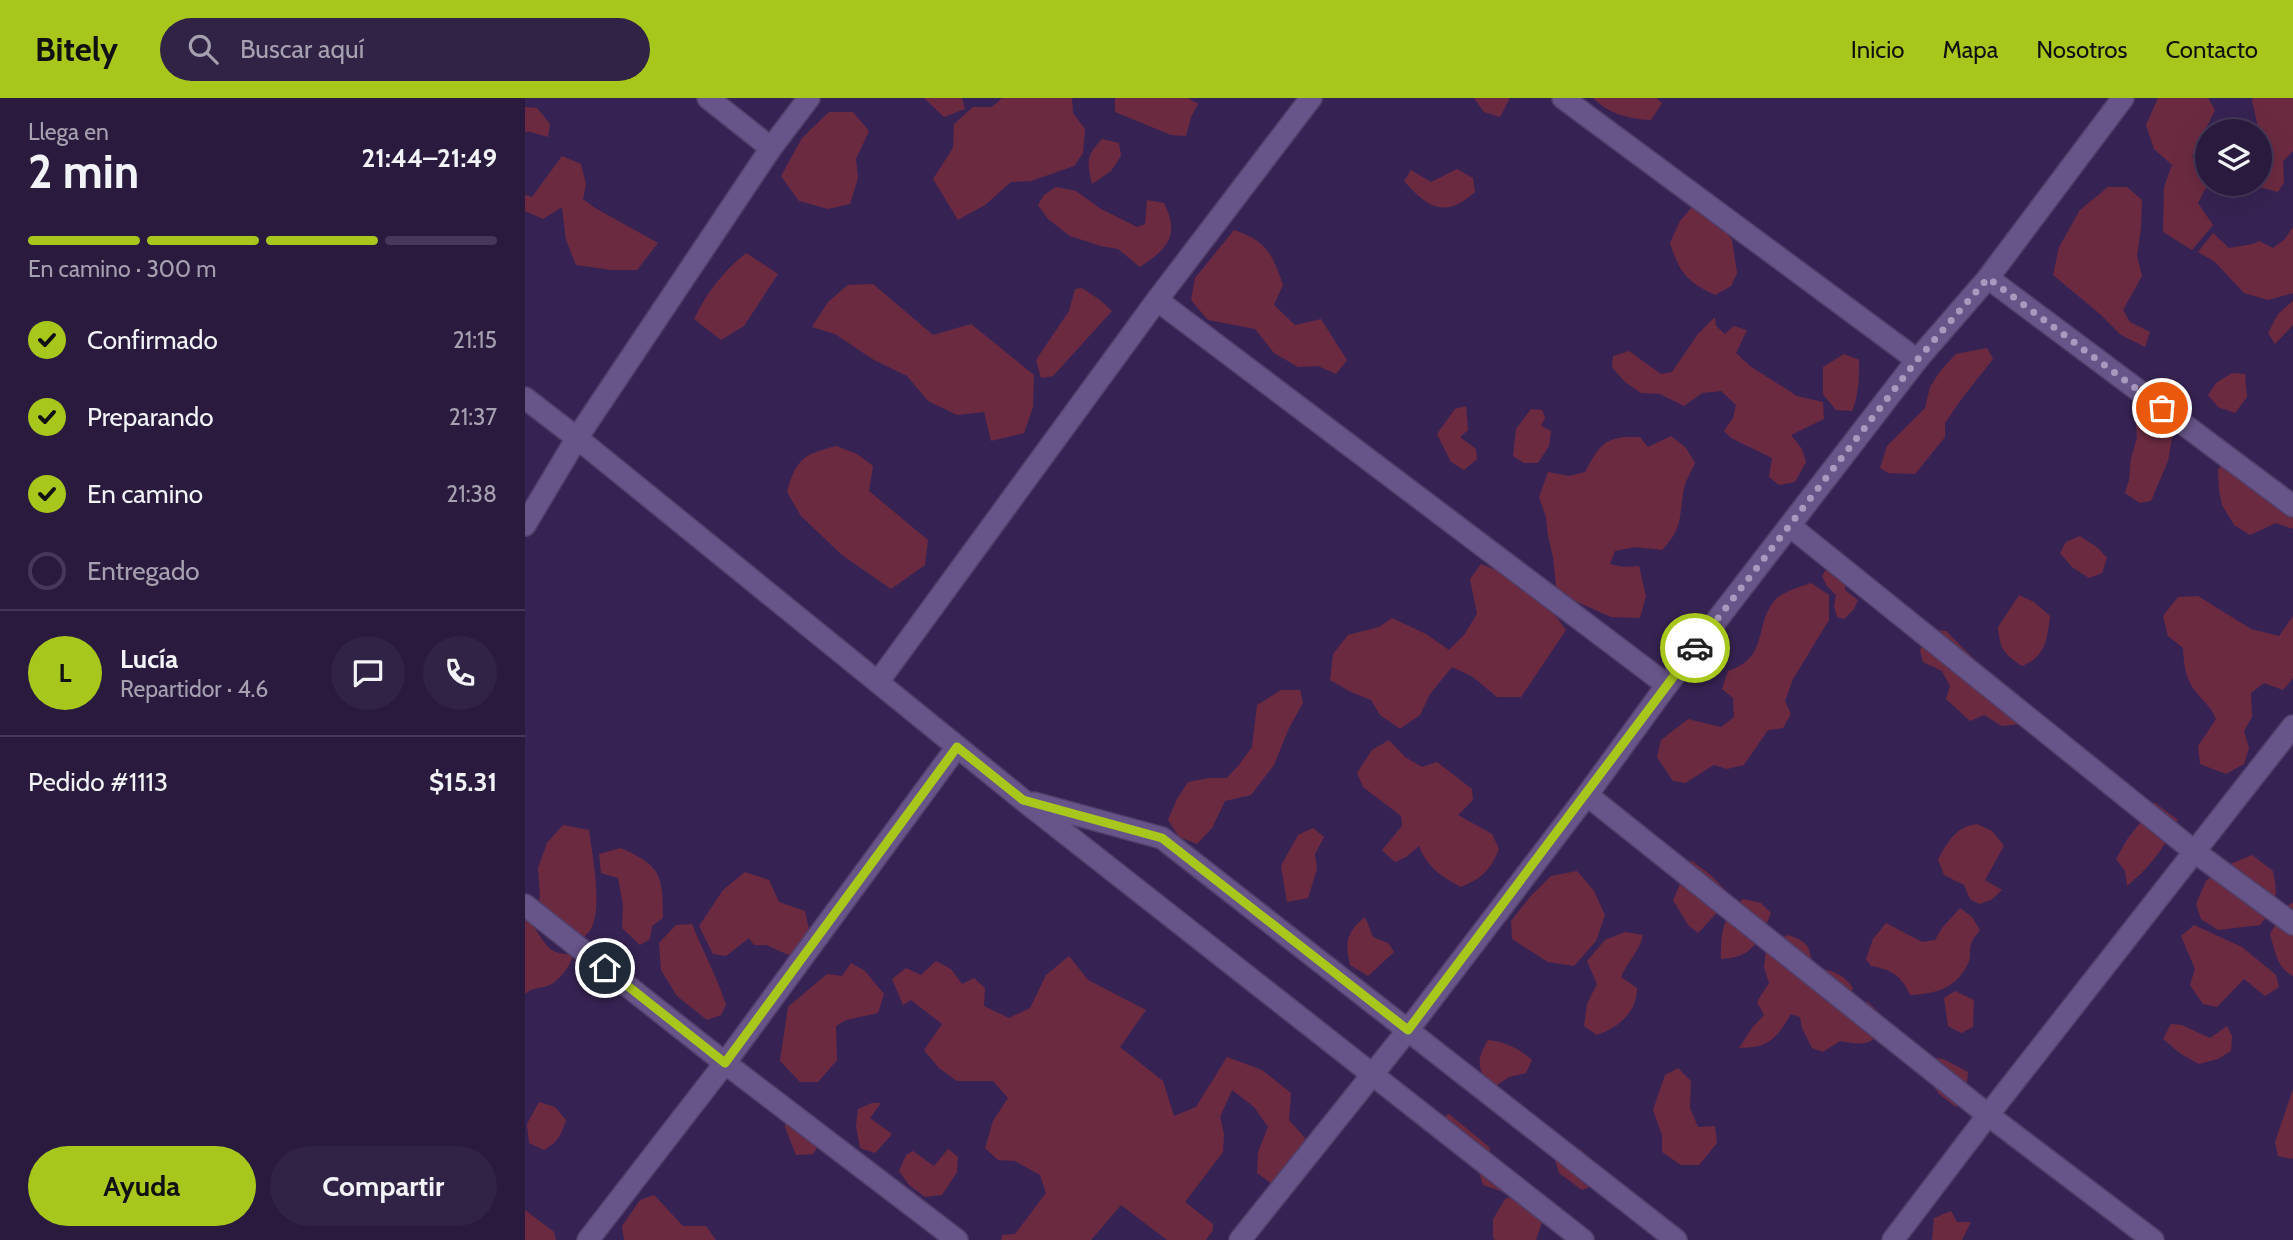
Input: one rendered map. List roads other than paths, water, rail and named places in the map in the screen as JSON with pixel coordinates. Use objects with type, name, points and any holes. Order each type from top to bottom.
[{"type":"street","points":[[708,98],[771,148]]},
{"type":"street","points":[[525,525],[577,438],[771,148],[809,98]]},
{"type":"street","points":[[878,682],[1157,300],[1311,98]]},
{"type":"street","points":[[1563,98],[1917,360]]},
{"type":"street","points":[[1240,1240],[1408,1030],[1667,685],[1917,360],[1988,278],[2123,98]]},
{"type":"street","points":[[1988,278],[2293,506]]},
{"type":"street","points":[[1157,300],[1667,685]]},
{"type":"street","points":[[525,398],[1023,800],[1583,1240]]},
{"type":"street","points":[[1790,526],[2195,852],[2293,924]]},
{"type":"street","points":[[1893,1240],[2293,726]]},
{"type":"street","points":[[588,1240],[725,1063],[957,747]]},
{"type":"street","points":[[1587,795],[1988,1115],[2153,1240]]},
{"type":"street","points":[[1023,800],[1162,838],[1676,1240]]},
{"type":"street","points":[[525,905],[725,1063],[957,1240]]}]
